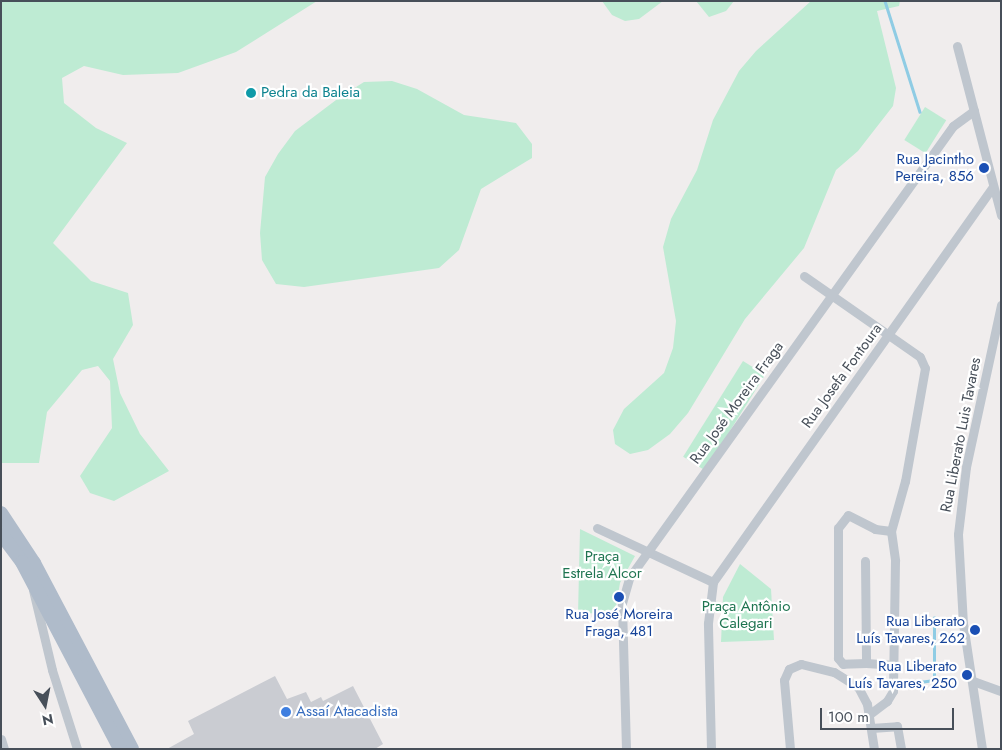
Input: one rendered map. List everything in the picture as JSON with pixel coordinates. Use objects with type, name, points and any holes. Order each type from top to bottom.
[{"type":"main road","points":[[1,513],[34,563],[132,749]]},
{"type":"main road","points":[[1,534],[30,578],[42,613],[120,749]]},
{"type":"street","points":[[957,46],[1001,215]]},
{"type":"street","name":"Rua José Moreira Fraga","points":[[626,749],[622,603],[629,578],[953,126],[974,111]]},
{"type":"street","name":"Rua Josefa Fontoura","points":[[713,582],[993,187]]},
{"type":"street","points":[[804,276],[920,357],[925,373],[905,481],[890,532],[895,562],[891,696],[870,714]]},
{"type":"street","name":"Rua Liberato Luis Tavares","points":[[982,749],[963,624],[958,534],[966,467],[1001,305]]},
{"type":"street","points":[[890,532],[875,529],[848,515],[838,528],[838,658],[843,664],[893,665]]},
{"type":"street","points":[[597,528],[647,553],[713,582],[708,623],[711,749]]},
{"type":"street","points":[[865,561],[866,663]]},
{"type":"street","points":[[42,613],[77,749]]},
{"type":"street","points":[[790,749],[784,680],[794,665],[820,667],[852,682],[863,695],[870,714],[874,749]]},
{"type":"street","points":[[973,681],[1001,691]]},
{"type":"street","points":[[871,728],[897,726],[901,749]]},
{"type":"street","points":[[1,739],[4,749]]},
{"type":"green space","points":[[1,1],[317,1],[236,52],[178,73],[123,75],[84,66],[62,78],[64,103],[96,128],[127,143],[53,243],[91,281],[128,293],[133,325],[113,359],[120,393],[140,434],[169,471],[114,501],[90,493],[80,476],[112,428],[110,381],[98,366],[82,370],[47,412],[39,463],[1,463]]},
{"type":"green space","points":[[602,1],[663,1],[639,19],[625,21],[612,15]]},
{"type":"green space","points":[[696,1],[734,1],[726,11],[709,17]]},
{"type":"green space","points":[[811,1],[900,1],[899,6],[877,11],[896,88],[893,106],[858,151],[836,170],[804,248],[745,319],[688,413],[670,434],[648,450],[630,454],[615,444],[613,430],[624,409],[664,373],[673,348],[676,321],[663,247],[671,219],[697,170],[713,120],[739,71],[756,51]]},
{"type":"green space","points":[[392,81],[417,89],[464,115],[516,123],[532,144],[532,158],[481,189],[459,250],[439,268],[304,287],[276,284],[262,260],[260,233],[265,177],[278,154],[295,131],[340,97],[364,82]]},
{"type":"green space","points":[[925,107],[946,120],[926,153],[904,140]]},
{"type":"green space","points":[[743,361],[765,375],[705,471],[683,457]]},
{"type":"green space","name":"Praça Estrela Alcor","points":[[580,529],[635,556],[620,583],[615,612],[578,614]]},
{"type":"green space","name":"Praça Antônio Calegari","points":[[740,564],[771,589],[774,640],[721,642],[723,597]]},
{"type":"building","name":"Assaí Atacadista","points":[[275,676],[287,699],[306,692],[311,702],[321,697],[323,701],[353,686],[383,744],[375,749],[167,749],[194,734],[188,721]]},
{"type":"waterway","points":[[885,1],[920,112]]},
{"type":"waterway","points":[[905,684],[934,680],[934,618]]},
{"type":"place","name":"Pedra da Baleia","points":[[251,93]]},
{"type":"place","name":"Rua Jacintho Pereira, 856","points":[[984,168]]},
{"type":"place","name":"Rua José Moreira Fraga, 481","points":[[619,597]]},
{"type":"place","name":"Rua Liberato Luís Tavares, 262","points":[[975,630]]},
{"type":"place","name":"Rua Liberato Luís Tavares, 250","points":[[967,675]]},
{"type":"place","name":"Assaí Atacadista","points":[[286,712]]}]
